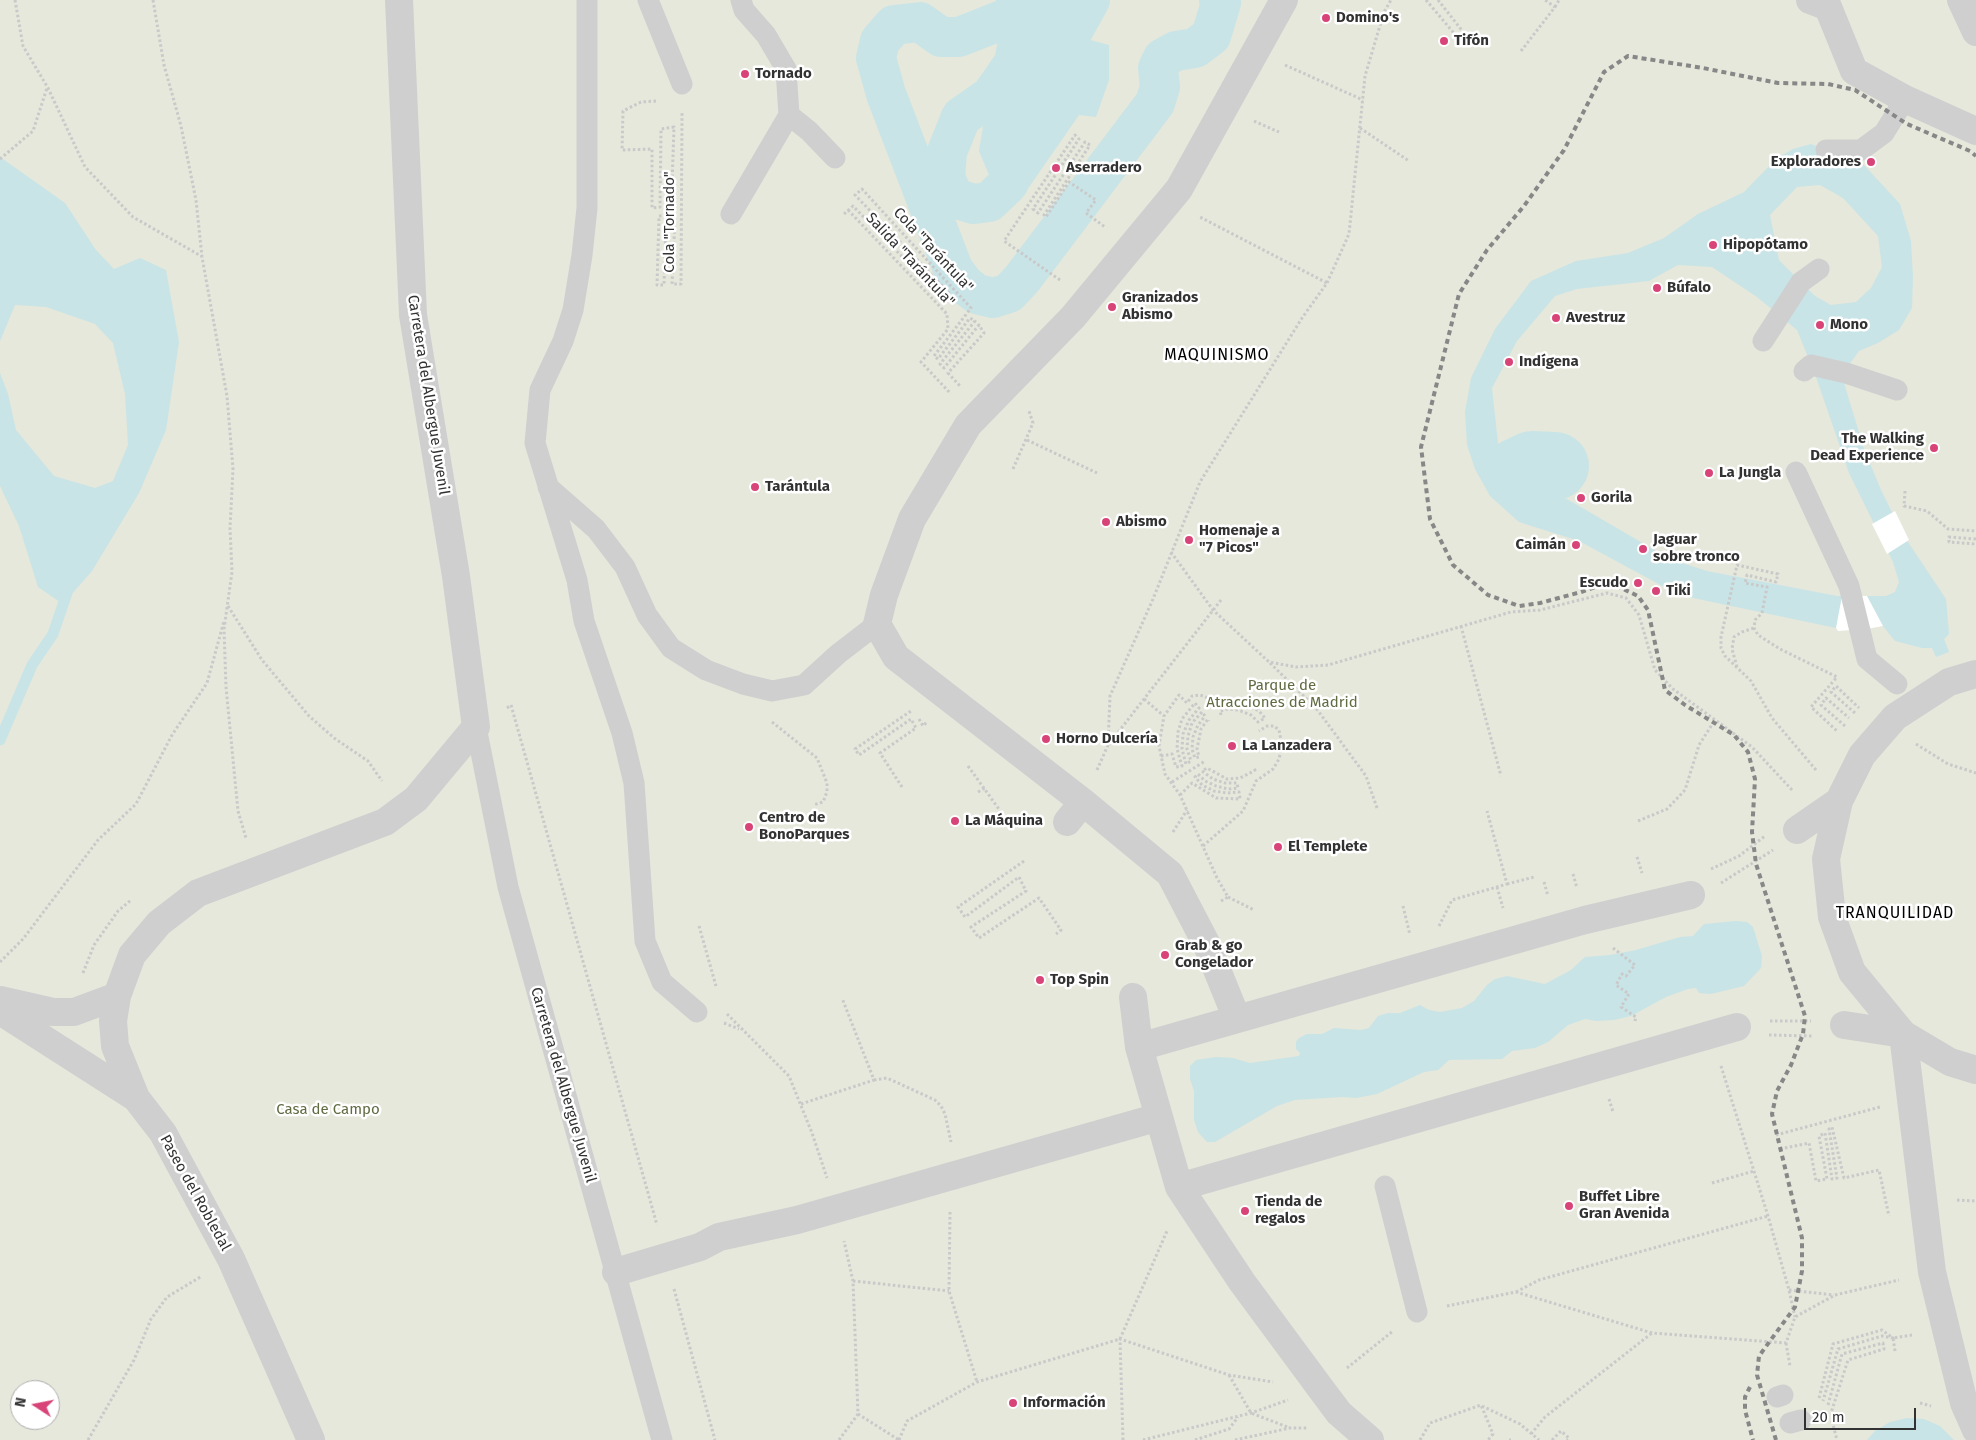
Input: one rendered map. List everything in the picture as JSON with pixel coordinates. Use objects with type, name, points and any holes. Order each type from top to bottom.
[{"type":"street","name":"Carretera del Albergue Juvenil","points":[[399,0],[413,315],[456,576],[476,728]]},
{"type":"street","points":[[1237,1019],[1207,945],[1170,874],[1075,812],[954,703],[896,657],[877,624],[884,595],[912,519],[968,425],[1073,317],[1179,189],[1284,0]]},
{"type":"street","points":[[1962,0],[1976,32]]},
{"type":"street","points":[[1829,2],[1854,71],[1904,99],[1976,131]]},
{"type":"street","points":[[1976,674],[1949,682],[1889,724],[1862,755],[1841,796],[1826,859],[1832,917],[1852,972],[1903,1034],[1950,1062],[1976,1070]]},
{"type":"street","points":[[136,1098],[114,1046],[113,1021],[116,996],[132,955],[159,923],[198,893],[255,873],[384,822],[416,799],[476,728]]},
{"type":"street","points":[[1797,830],[1841,796]]},
{"type":"street","points":[[1139,1047],[1599,916],[1690,895]]},
{"type":"street","points":[[0,1000],[53,1012],[74,1012],[116,996]]},
{"type":"street","points":[[1134,997],[1139,1047],[1179,1187],[1242,1282],[1321,1390],[1339,1413],[1363,1434]]},
{"type":"street","name":"Paseo del Robledal","points":[[0,1011],[136,1098],[163,1133],[231,1259],[311,1440]]},
{"type":"street","points":[[1844,1025],[1903,1034]]},
{"type":"street","points":[[1179,1187],[1722,1031]]},
{"type":"street","points":[[1903,1034],[1932,1272],[1964,1403],[1976,1430]]},
{"type":"street","points":[[616,1272],[700,1247],[719,1237],[797,1220],[1159,1117]]},
{"type":"lane","points":[[587,0],[587,208],[582,255],[573,310],[563,341],[540,390],[535,443],[576,580],[584,621],[622,733],[634,783],[645,941],[662,982],[697,1012]]},
{"type":"lane","points":[[648,0],[682,84]]},
{"type":"lane","points":[[731,214],[789,115],[786,69],[766,35],[744,10],[742,0]]},
{"type":"lane","points":[[1826,150],[1861,150],[1884,132],[1904,99]]},
{"type":"lane","points":[[789,115],[835,158]]},
{"type":"lane","points":[[1763,341],[1801,282],[1819,268]]},
{"type":"lane","points":[[1813,370],[1845,376],[1896,392]]},
{"type":"lane","points":[[1796,472],[1849,586],[1867,659],[1897,684]]},
{"type":"lane","points":[[548,487],[596,529],[625,567],[647,615],[671,648],[706,670],[751,686],[772,691],[804,685],[838,654],[877,624]]},
{"type":"lane","name":"Carretera del Albergue Juvenil","points":[[476,728],[508,887],[662,1440]]},
{"type":"lane","points":[[1385,1186],[1415,1298],[1417,1312]]},
{"type":"path","points":[[15,0],[22,46],[48,88],[85,167],[133,217],[202,257]]},
{"type":"path","points":[[153,0],[164,65],[181,126],[196,200],[202,257],[227,396],[233,469],[230,528],[232,572],[224,629],[226,687],[238,811],[255,873]]},
{"type":"path","points":[[1108,745],[1110,696],[1153,599],[1200,482],[1302,318],[1326,283],[1349,234],[1365,76],[1384,12],[1391,0]]},
{"type":"path","points":[[1426,0],[1458,38]]},
{"type":"path","points":[[1438,0],[1464,33]]},
{"type":"path","points":[[1545,0],[1555,7]]},
{"type":"path","points":[[1521,51],[1559,0]]},
{"type":"path","points":[[1302,72],[1362,100]]},
{"type":"path","points":[[0,159],[33,131],[48,88]]},
{"type":"path","name":"Cola \"Tornado\"","points":[[658,101],[641,102],[623,111],[622,150],[652,149],[652,208],[660,207],[661,129],[674,128],[671,215],[659,216],[657,285],[664,285],[666,220],[675,219],[672,284],[681,284],[682,109]]},
{"type":"path","points":[[1257,122],[1278,132]]},
{"type":"path","points":[[1360,128],[1410,161]]},
{"type":"path","points":[[1060,279],[1004,241],[1075,135],[1080,139],[1033,209],[1038,213],[1084,142],[1090,145],[1044,215],[1046,217],[1069,182],[1096,200],[1086,213],[1132,246]]},
{"type":"path","name":"Cola \"Tarántula\"","points":[[848,210],[853,206],[945,301],[951,295],[856,195],[862,189],[971,308],[934,356],[938,359],[970,318],[975,320],[940,364],[944,368],[979,325],[984,332],[948,373],[978,414]]},
{"type":"path","points":[[1169,201],[1326,283]]},
{"type":"path","points":[[844,214],[848,210]]},
{"type":"path","name":"Salida \"Tarántula\"","points":[[848,210],[947,314],[948,329],[921,362],[978,414]]},
{"type":"path","points":[[1014,468],[1033,422],[1017,375]]},
{"type":"path","points":[[1027,440],[1097,472]]},
{"type":"path","points":[[1905,491],[1904,506],[1927,511],[1948,529],[1976,531]]},
{"type":"path","points":[[1976,539],[1949,537],[1949,542],[1976,544]]},
{"type":"path","points":[[1172,552],[1213,610],[1316,708],[1366,776],[1377,808]]},
{"type":"path","points":[[1841,796],[1812,767],[1772,718],[1751,681],[1725,656],[1721,648],[1721,637],[1737,565],[1778,574],[1776,582],[1747,575],[1745,583],[1767,587],[1762,613],[1756,620],[1754,628],[1758,635],[1780,649],[1837,678],[1811,706],[1840,734],[1846,727],[1820,705],[1826,698],[1851,720],[1856,714],[1831,692],[1836,686],[1912,741],[1948,764],[1976,773]]},
{"type":"path","points":[[1269,662],[1296,667],[1328,665],[1511,612],[1540,610],[1608,593],[1626,598],[1639,616],[1655,670],[1673,689],[1752,747],[1799,797],[1841,796]]},
{"type":"path","points":[[1075,812],[1108,745],[1221,600]]},
{"type":"path","points":[[228,606],[262,660],[310,716],[334,738],[368,761],[383,782],[416,799]]},
{"type":"path","points":[[0,962],[23,939],[98,840],[136,804],[172,735],[207,683],[228,606]]},
{"type":"path","points":[[1461,626],[1500,776]]},
{"type":"path","points":[[1737,667],[1732,649],[1734,637],[1754,628]]},
{"type":"path","points":[[751,686],[752,706],[818,758],[827,782],[828,792],[823,802],[813,805]]},
{"type":"path","points":[[1222,715],[1220,711],[1228,709],[1238,710],[1251,715],[1258,722],[1265,718],[1259,711],[1245,704],[1230,702],[1217,705],[1211,699],[1200,695],[1192,696],[1187,703],[1179,695],[1164,716],[1159,746],[1164,774],[1180,794],[1228,897],[1254,910]]},
{"type":"path","points":[[1144,699],[1164,716]]},
{"type":"path","points":[[902,787],[880,753],[916,728],[911,719],[859,756],[855,749],[913,709],[923,726],[954,703]]},
{"type":"path","points":[[1161,756],[1172,754],[1176,767],[1182,766],[1177,749],[1178,732],[1182,719],[1195,703],[1199,708],[1189,720],[1183,734],[1182,749],[1186,764],[1191,762],[1187,749],[1192,723],[1202,712],[1205,716],[1193,736],[1192,750],[1195,758],[1199,757],[1197,744],[1201,729],[1208,719],[1210,721]]},
{"type":"path","points":[[476,728],[511,706],[611,1060]]},
{"type":"path","points":[[1638,821],[1667,809],[1685,790],[1699,745],[1713,723]]},
{"type":"path","points":[[1203,846],[1243,811],[1256,781],[1273,769],[1279,759],[1282,745],[1279,730],[1274,726],[1267,726],[1258,731]]},
{"type":"path","points":[[1171,782],[1205,761]]},
{"type":"path","points":[[968,766],[1001,812]]},
{"type":"path","points":[[1180,794],[1192,783],[1216,798],[1240,799],[1239,792],[1214,791],[1202,785],[1195,778],[1198,774],[1205,781],[1216,786],[1228,789],[1238,788],[1237,783],[1225,783],[1213,779],[1202,772],[1207,768],[1227,779],[1240,778],[1255,770],[1252,768]]},
{"type":"path","points":[[978,792],[984,788]]},
{"type":"path","points":[[1487,811],[1507,884]]},
{"type":"path","points":[[1690,895],[1727,881],[1766,856],[1797,830]]},
{"type":"path","points":[[1706,872],[1739,856],[1764,836],[1771,836]]},
{"type":"path","points":[[1024,861],[958,907],[965,917],[1019,877],[1026,891],[971,927],[979,938],[1038,898],[1061,930],[1056,934]]},
{"type":"path","points":[[1452,900],[1534,877]]},
{"type":"path","points":[[1194,921],[1228,897]]},
{"type":"path","points":[[699,926],[717,991]]},
{"type":"path","points":[[1608,944],[1635,965],[1626,976],[1622,974],[1616,985],[1629,994],[1622,1007],[1636,1017],[1634,1024]]},
{"type":"path","points":[[842,998],[874,1080]]},
{"type":"path","points":[[723,1010],[790,1076],[837,1208],[853,1280],[858,1414],[839,1440]]},
{"type":"path","points":[[1722,1031],[1768,1020],[1844,1025]]},
{"type":"path","points":[[1722,1031],[1738,1043],[1773,1034],[1815,1036]]},
{"type":"path","points":[[1516,1292],[1652,1333],[1786,1343],[1795,1317],[1789,1290],[1754,1171],[1722,1031]]},
{"type":"path","points":[[801,1104],[874,1080],[887,1078],[935,1100],[941,1106],[955,1175],[949,1291],[977,1382]]},
{"type":"path","points":[[1776,1135],[1911,1098]]},
{"type":"path","points":[[1780,1149],[1809,1143],[1816,1181],[1827,1179],[1819,1136],[1825,1133],[1832,1179],[1837,1178],[1829,1129],[1832,1127],[1844,1178],[1879,1170],[1892,1231],[1926,1224]]},
{"type":"path","points":[[1712,1183],[1754,1171]]},
{"type":"path","points":[[1123,1440],[1120,1339],[1172,1222],[1179,1187]]},
{"type":"path","points":[[1144,1440],[1251,1413],[1321,1390],[1417,1312],[1516,1292],[1539,1280],[1768,1216]]},
{"type":"path","points":[[88,1440],[134,1360],[151,1319],[166,1297],[231,1259]]},
{"type":"path","points":[[1795,1317],[1835,1295],[1932,1272]]},
{"type":"path","points":[[853,1280],[949,1291]]},
{"type":"path","points":[[1789,1290],[1835,1295]]},
{"type":"path","points":[[1821,1409],[1819,1401],[1833,1344],[1882,1330],[1893,1338],[1882,1336],[1838,1349],[1823,1401],[1826,1412],[1842,1354],[1883,1343],[1884,1349],[1848,1360],[1831,1414],[1837,1440]]},
{"type":"path","points":[[1532,1434],[1545,1416],[1652,1333]]},
{"type":"path","points":[[858,1414],[899,1440],[907,1421],[977,1382],[1120,1339],[1229,1375],[1321,1390]]},
{"type":"path","points":[[1229,1375],[1251,1413],[1290,1428]]},
{"type":"path","points":[[1481,1405],[1493,1434],[1488,1440]]},
{"type":"path","points":[[1420,1440],[1430,1423],[1481,1405],[1520,1424],[1539,1440]]},
{"type":"path","points":[[1195,1440],[1229,1429],[1238,1416]]},
{"type":"path","points":[[1235,1440],[1290,1428],[1363,1434]]},
{"type":"path","points":[[1552,1440],[1561,1431],[1569,1438],[1567,1440]]},
{"type":"green space","name":"Parque de Atracciones de Madrid","points":[[0,0],[1976,0],[1976,1440],[0,1440]]},
{"type":"water","points":[[1045,28],[1109,45],[1109,80],[1096,117],[1079,115],[1027,190],[1011,199],[992,182],[979,151],[983,126],[1007,100],[1027,66],[1032,44]]},
{"type":"water","points":[[1811,144],[1863,164],[1900,204],[1911,241],[1912,308],[1899,330],[1878,343],[1859,351],[1846,369],[1844,383],[1864,449],[1881,490],[1904,536],[1946,599],[1949,634],[1944,639],[1949,652],[1936,657],[1932,648],[1922,648],[1895,641],[1883,626],[1836,628],[1679,595],[1579,541],[1519,522],[1490,496],[1475,469],[1467,445],[1465,412],[1471,378],[1495,329],[1531,281],[1576,261],[1628,253],[1664,238],[1698,214],[1744,192],[1777,158],[1793,149]],"holes":[[[1820,185],[1843,198],[1878,236],[1882,267],[1871,288],[1856,302],[1831,305],[1815,296],[1779,260],[1770,215],[1797,187]],[[1678,265],[1712,267],[1757,297],[1797,330],[1815,374],[1849,473],[1893,562],[1899,582],[1895,592],[1886,596],[1837,596],[1707,571],[1670,559],[1567,499],[1537,490],[1523,481],[1498,443],[1492,388],[1517,341],[1555,296],[1577,289],[1649,281]]]},
{"type":"water","points":[[0,157],[65,203],[96,250],[114,269],[140,258],[166,270],[179,342],[166,430],[139,493],[92,571],[63,604],[38,587],[19,526],[0,486],[0,373],[8,394],[16,430],[54,476],[95,488],[113,481],[128,445],[125,394],[113,343],[95,324],[46,307],[15,305],[0,341]]},
{"type":"water","points":[[1736,921],[1747,922],[1753,927],[1762,956],[1761,968],[1744,986],[1711,994],[1699,993],[1696,988],[1688,989],[1666,997],[1631,1016],[1614,1020],[1596,1021],[1585,1019],[1568,1025],[1548,1042],[1535,1048],[1512,1051],[1502,1059],[1449,1060],[1438,1070],[1424,1072],[1377,1094],[1356,1098],[1295,1100],[1277,1106],[1215,1142],[1207,1142],[1198,1132],[1194,1120],[1194,1091],[1190,1079],[1190,1066],[1196,1060],[1216,1057],[1233,1058],[1250,1063],[1299,1056],[1300,1053],[1296,1049],[1296,1042],[1307,1034],[1322,1034],[1334,1028],[1361,1030],[1369,1028],[1378,1016],[1388,1013],[1400,1013],[1420,1005],[1429,1010],[1440,1012],[1462,1008],[1474,1001],[1487,985],[1495,979],[1507,976],[1545,984],[1571,970],[1585,957],[1636,950],[1680,937],[1693,936],[1704,924]]},
{"type":"water","points":[[1907,1418],[1924,1419],[1940,1426],[1954,1440],[1867,1440],[1875,1431],[1890,1422]]},
{"type":"pier","points":[[1895,511],[1909,540],[1887,554],[1872,524]]},
{"type":"pier","points":[[1842,596],[1867,596],[1883,626],[1838,631],[1836,628]]},
{"type":"waterway","name":"Aserradero","points":[[1018,0],[1010,17],[959,37],[941,37],[920,22],[894,25],[880,41],[876,58],[886,94],[953,269],[964,284],[977,294],[993,298],[1009,293],[1022,279],[1155,103],[1160,87],[1158,68],[1163,58],[1176,51],[1195,48],[1211,36],[1221,3],[1219,0]]},
{"type":"waterway","name":"Aserradero","points":[[1026,141],[1008,184],[989,202],[974,204],[954,198],[945,178],[947,152],[961,117],[991,96],[1014,63],[1017,47],[1024,33],[1037,26],[1047,16],[1051,0]]},
{"type":"waterway","name":"Aserradero","points":[[1049,86],[1070,36],[1090,0]]},
{"type":"waterway","points":[[1517,472],[1532,465],[1555,466]]},
{"type":"waterway","points":[[0,740],[32,665],[53,634],[68,590]]},
{"type":"railway","points":[[1776,1440],[1757,1375],[1759,1356],[1795,1307],[1802,1271],[1802,1238],[1772,1114],[1777,1091],[1791,1065],[1803,1034],[1805,1016],[1756,864],[1752,832],[1755,779],[1748,752],[1734,735],[1685,705],[1665,690],[1648,610],[1638,596],[1619,587],[1601,585],[1540,603],[1519,606],[1488,595],[1453,565],[1430,519],[1421,447],[1459,294],[1487,250],[1524,206],[1564,150],[1604,72],[1628,56],[1778,83],[1828,84],[1855,90],[1907,124],[1970,151],[1976,156]]},
{"type":"railway","points":[[1750,1387],[1745,1397],[1745,1410],[1753,1440]]},
{"type":"place","name":"Domino's","points":[[1326,18]]},
{"type":"place","name":"Tifón","points":[[1444,41]]},
{"type":"place","name":"Tornado","points":[[745,74]]},
{"type":"place","name":"Exploradores","points":[[1871,162]]},
{"type":"place","name":"Aserradero","points":[[1056,168]]},
{"type":"place","name":"Hipopótamo","points":[[1713,245]]},
{"type":"place","name":"Búfalo","points":[[1657,288]]},
{"type":"place","name":"Granizados Abismo","points":[[1112,307]]},
{"type":"place","name":"Avestruz","points":[[1556,318]]},
{"type":"place","name":"Mono","points":[[1820,325]]},
{"type":"place","name":"Indígena","points":[[1509,362]]},
{"type":"place","name":"The Walking Dead Experience","points":[[1934,448]]},
{"type":"place","name":"La Jungla","points":[[1709,473]]},
{"type":"place","name":"Tarántula","points":[[755,487]]},
{"type":"place","name":"Gorila","points":[[1581,498]]},
{"type":"place","name":"Abismo","points":[[1106,522]]},
{"type":"place","name":"Homenaje a \"7 Picos\"","points":[[1189,540]]},
{"type":"place","name":"Caimán","points":[[1576,545]]},
{"type":"place","name":"Jaguar sobre tronco","points":[[1643,549]]},
{"type":"place","name":"Escudo","points":[[1638,583]]},
{"type":"place","name":"Tiki","points":[[1656,591]]},
{"type":"place","name":"Horno Dulcería","points":[[1046,739]]},
{"type":"place","name":"La Lanzadera","points":[[1232,746]]},
{"type":"place","name":"La Máquina","points":[[955,821]]},
{"type":"place","name":"Centro de BonoParques","points":[[749,827]]},
{"type":"place","name":"El Templete","points":[[1278,847]]},
{"type":"place","name":"Grab & go Congelador","points":[[1165,955]]},
{"type":"place","name":"Top Spin","points":[[1040,980]]},
{"type":"place","name":"Buffet Libre Gran Avenida","points":[[1569,1206]]},
{"type":"place","name":"Tienda de regalos","points":[[1245,1211]]},
{"type":"place","name":"Información","points":[[1013,1403]]},
{"type":"district","name":"MAQUINISMO","points":[[1217,356]]},
{"type":"district","name":"TRANQUILIDAD","points":[[1895,914]]},
{"type":"park label","name":"Casa de Campo","points":[[328,1110]]}]
